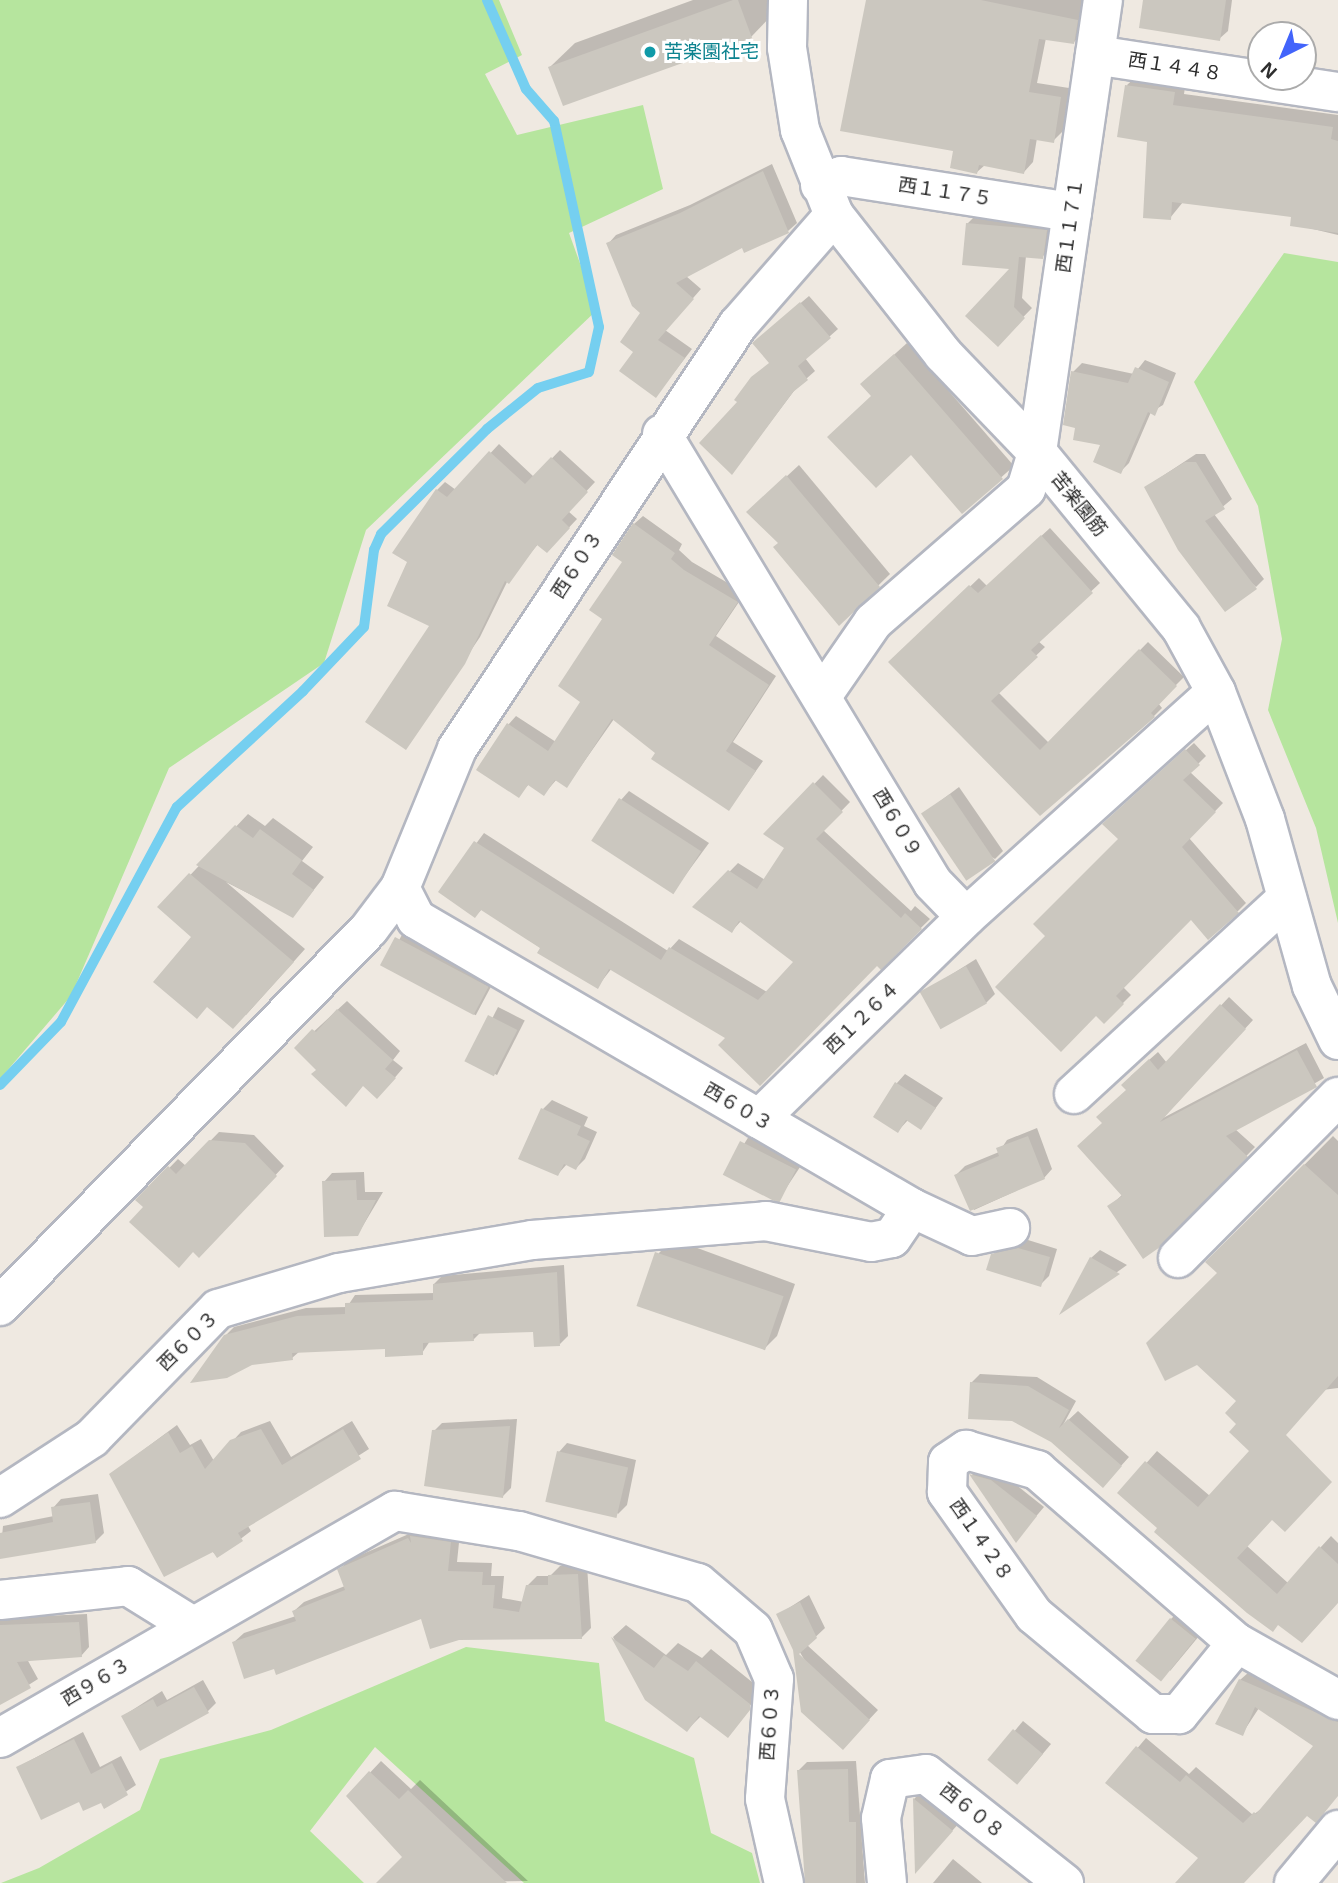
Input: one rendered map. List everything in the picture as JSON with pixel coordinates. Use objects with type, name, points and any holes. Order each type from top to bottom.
[{"type":"street","name":"苦楽園筋","points":[[788,0],[787,48],[800,130],[827,200],[943,354],[1037,452],[1181,628],[1216,692],[1265,819],[1312,986],[1338,1040]]},
{"type":"street","name":"西１１７１","points":[[822,696],[873,622],[1026,489],[1037,452],[1103,0]]},
{"type":"street","name":"西１４４８","points":[[1095,55],[1338,92]]},
{"type":"street","name":"西１１７５","points":[[827,200],[841,176],[1072,212]]},
{"type":"street","name":"西６０３","points":[[0,1498],[92,1438],[218,1308],[339,1273],[532,1240],[766,1221],[870,1242],[892,1238],[912,1208],[416,919],[400,888],[457,749],[662,434],[827,200]]},
{"type":"street","name":"西６０９","points":[[662,434],[933,883],[966,917]]},
{"type":"street","points":[[966,917],[1216,692]]},
{"type":"street","points":[[0,1306],[369,929],[400,888]]},
{"type":"street","points":[[1074,1094],[1287,898]]},
{"type":"street","name":"西１２６４","points":[[759,1119],[966,917]]},
{"type":"street","points":[[1178,1258],[1338,1097]]},
{"type":"street","points":[[912,1208],[972,1236],[1010,1228]]},
{"type":"street","name":"西１４２８","points":[[1237,1643],[1179,1714],[1153,1714],[1034,1615],[947,1492],[948,1462],[967,1450],[1037,1470],[1237,1643],[1338,1700]]},
{"type":"street","name":"西６０３","points":[[191,1625],[395,1511],[519,1531],[698,1583],[753,1630],[774,1679],[765,1799],[784,1883]]},
{"type":"street","points":[[0,1600],[128,1586],[191,1625]]},
{"type":"street","name":"西９６３","points":[[0,1738],[191,1625]]},
{"type":"street","name":"西６０８","points":[[887,1883],[881,1818],[890,1779],[926,1774],[1064,1883]]},
{"type":"street","points":[[1294,1883],[1338,1830]]},
{"type":"green space","points":[[0,0],[499,0],[522,55],[485,74],[517,135],[643,105],[663,189],[569,233],[597,310],[366,530],[324,663],[169,768],[71,996],[0,1079]]},
{"type":"green space","points":[[1284,253],[1338,262],[1338,923],[1316,828],[1268,710],[1282,639],[1258,506],[1194,382]]},
{"type":"green space","points":[[466,1647],[599,1663],[605,1721],[694,1758],[711,1833],[752,1853],[760,1883],[524,1883],[375,1747],[310,1831],[364,1883],[1,1883],[39,1868],[140,1810],[160,1759],[271,1730]]},
{"type":"building","name":"苦楽園社宅","points":[[738,0],[752,38],[563,106],[548,67]]},
{"type":"building","points":[[866,0],[981,0],[1078,20],[1074,44],[1039,39],[1029,92],[1061,97],[1054,143],[1030,139],[1024,174],[979,165],[977,174],[950,168],[953,151],[840,131]]},
{"type":"building","points":[[1143,0],[1226,0],[1220,41],[1139,28]]},
{"type":"building","points":[[1125,85],[1175,92],[1173,105],[1333,127],[1331,139],[1338,141],[1338,233],[1290,226],[1291,217],[1172,202],[1171,220],[1143,218],[1147,142],[1117,137]]},
{"type":"building","points":[[763,171],[789,233],[744,253],[742,248],[676,283],[694,299],[658,340],[685,358],[656,398],[619,371],[633,352],[620,342],[640,313],[632,306],[606,243],[680,213]]},
{"type":"building","points":[[966,223],[1047,230],[1043,259],[1019,257],[1014,307],[1025,318],[998,347],[965,316],[1009,269],[962,265]]},
{"type":"building","points":[[800,302],[831,338],[798,366],[808,380],[793,392],[732,475],[699,443],[737,402],[734,400],[751,377],[769,363],[752,343]]},
{"type":"building","points":[[894,354],[1003,479],[962,514],[911,455],[876,488],[827,437],[871,396],[860,384]]},
{"type":"building","points":[[1135,367],[1169,382],[1155,416],[1148,412],[1121,474],[1093,462],[1100,445],[1073,440],[1075,428],[1063,425],[1071,371],[1128,383]]},
{"type":"building","points":[[489,451],[525,484],[551,457],[588,492],[562,520],[570,528],[547,553],[537,545],[509,584],[505,581],[465,664],[406,750],[365,722],[429,626],[387,606],[407,562],[392,553],[436,489],[447,497]]},
{"type":"building","points":[[1185,462],[1196,462],[1225,509],[1205,521],[1257,589],[1225,612],[1178,550],[1144,487]]},
{"type":"building","points":[[786,475],[880,587],[839,626],[773,547],[778,543],[746,512]]},
{"type":"building","points":[[633,523],[675,553],[671,559],[684,570],[738,602],[709,645],[769,685],[726,751],[756,771],[729,811],[651,759],[655,753],[612,719],[567,788],[555,780],[544,796],[528,785],[519,798],[476,770],[507,723],[548,751],[580,702],[558,686],[602,619],[589,610],[622,562],[612,555]]},
{"type":"building","points":[[1041,535],[1093,593],[1031,650],[1038,657],[991,701],[1040,750],[1139,649],[1177,686],[1151,713],[1155,717],[1040,816],[888,662],[969,585],[978,593]]},
{"type":"building","points":[[1185,749],[1200,765],[1183,780],[1216,812],[1182,847],[1239,913],[1208,940],[1191,920],[1116,996],[1124,1004],[1104,1024],[1096,1016],[1061,1052],[995,987],[1045,936],[1033,924],[1118,839],[1102,824]]},
{"type":"building","points":[[813,782],[843,812],[816,839],[901,918],[905,913],[922,929],[881,970],[877,966],[760,1086],[718,1045],[725,1038],[609,969],[598,989],[537,953],[540,948],[481,910],[475,918],[438,892],[474,841],[661,960],[669,947],[758,1000],[793,962],[739,921],[732,933],[692,907],[728,870],[757,889],[784,848],[763,834]]},
{"type":"building","points":[[950,794],[995,861],[966,881],[921,814]]},
{"type":"building","points":[[619,798],[701,851],[673,894],[591,841]]},
{"type":"building","points":[[235,825],[253,838],[260,829],[302,860],[292,874],[314,890],[293,918],[196,865]]},
{"type":"building","points":[[189,873],[294,962],[233,1029],[207,1007],[197,1019],[153,982],[191,937],[157,907]]},
{"type":"building","points":[[395,937],[489,987],[474,1015],[380,965]]},
{"type":"building","points":[[966,966],[987,1004],[940,1029],[920,992]]},
{"type":"building","points":[[1220,1004],[1246,1029],[1160,1122],[1297,1050],[1317,1087],[1226,1136],[1248,1157],[1160,1247],[1143,1259],[1107,1206],[1122,1196],[1077,1146],[1102,1123],[1096,1117],[1126,1090],[1121,1085],[1149,1059],[1158,1070]]},
{"type":"building","points":[[337,1009],[393,1060],[385,1069],[396,1078],[377,1099],[363,1086],[346,1107],[311,1074],[316,1070],[294,1048],[312,1029],[316,1032]]},
{"type":"building","points":[[488,1015],[517,1030],[494,1076],[464,1061]]},
{"type":"building","points":[[895,1082],[936,1108],[921,1130],[906,1120],[898,1133],[873,1117]]},
{"type":"building","points":[[541,1108],[581,1126],[577,1135],[590,1141],[576,1170],[564,1164],[558,1176],[518,1159]]},
{"type":"building","points":[[1028,1136],[1045,1179],[970,1211],[954,1175],[999,1156],[996,1148]]},
{"type":"building","points":[[209,1140],[245,1143],[277,1176],[199,1258],[193,1252],[179,1268],[129,1222],[143,1207],[135,1200],[161,1173],[168,1166],[176,1174]]},
{"type":"building","points":[[740,1141],[796,1170],[779,1203],[723,1175]]},
{"type":"building","points":[[1304,1164],[1338,1195],[1338,1376],[1286,1435],[1332,1482],[1285,1532],[1272,1520],[1237,1558],[1277,1594],[1319,1546],[1338,1564],[1338,1603],[1302,1643],[1278,1625],[1273,1632],[1247,1613],[1154,1532],[1157,1528],[1117,1493],[1145,1461],[1198,1507],[1249,1451],[1229,1432],[1236,1424],[1225,1413],[1236,1401],[1197,1365],[1165,1381],[1146,1343],[1217,1273],[1205,1262]]},
{"type":"building","points":[[356,1180],[357,1200],[376,1200],[358,1236],[324,1237],[322,1181]]},
{"type":"building","points":[[1018,1248],[1050,1257],[1041,1287],[986,1270],[991,1254]]},
{"type":"building","points":[[655,1252],[784,1296],[765,1350],[636,1306]]},
{"type":"building","points":[[1090,1257],[1120,1274],[1059,1315]]},
{"type":"building","points":[[557,1272],[560,1346],[534,1347],[533,1332],[473,1334],[474,1341],[423,1343],[423,1355],[385,1357],[385,1349],[292,1353],[293,1360],[252,1365],[227,1378],[190,1383],[224,1335],[297,1316],[345,1314],[345,1303],[433,1300],[433,1284]]},
{"type":"building","points":[[970,1382],[1028,1386],[1069,1410],[1059,1428],[1068,1419],[1122,1466],[1103,1488],[1051,1442],[1012,1421],[968,1419]]},
{"type":"building","points":[[510,1426],[503,1498],[424,1486],[432,1430]]},
{"type":"building","points":[[261,1429],[282,1465],[343,1429],[361,1459],[238,1533],[243,1541],[217,1558],[213,1552],[164,1577],[109,1474],[168,1432],[180,1453],[192,1446],[205,1469],[230,1440]]},
{"type":"building","points":[[557,1451],[628,1467],[616,1518],[545,1502]]},
{"type":"building","points":[[969,1474],[991,1480],[1037,1516],[1016,1543]]},
{"type":"building","points":[[90,1502],[96,1543],[0,1559],[0,1533],[53,1522],[51,1507]]},
{"type":"building","points":[[410,1536],[451,1542],[448,1571],[483,1572],[482,1585],[495,1585],[493,1608],[519,1612],[526,1585],[548,1585],[548,1575],[578,1574],[582,1639],[459,1640],[430,1649],[421,1619],[276,1675],[274,1669],[244,1679],[232,1642],[296,1621],[292,1611],[345,1590],[337,1569],[408,1538],[411,1543]]},
{"type":"building","points":[[800,1602],[817,1638],[799,1654],[870,1720],[843,1750],[801,1712],[793,1650],[776,1614]]},
{"type":"building","points":[[1170,1618],[1196,1639],[1161,1682],[1135,1661]]},
{"type":"building","points":[[79,1622],[82,1657],[17,1662],[31,1688],[0,1705],[0,1625]]},
{"type":"building","points":[[611,1637],[654,1668],[664,1655],[688,1671],[696,1661],[750,1704],[750,1710],[728,1738],[699,1716],[687,1732],[645,1700]]},
{"type":"building","points":[[1239,1679],[1338,1722],[1338,1796],[1316,1823],[1307,1816],[1244,1883],[1175,1883],[1198,1858],[1105,1783],[1136,1746],[1180,1782],[1186,1775],[1243,1823],[1254,1812],[1256,1814],[1313,1746],[1255,1707],[1243,1736],[1215,1724]]},
{"type":"building","points":[[194,1687],[209,1713],[140,1751],[121,1716],[153,1699],[157,1707]]},
{"type":"building","points":[[1013,1729],[1043,1754],[1017,1785],[987,1760]]},
{"type":"building","points":[[74,1739],[91,1774],[112,1763],[128,1795],[104,1809],[101,1803],[83,1811],[79,1802],[41,1820],[16,1767]]},
{"type":"building","points":[[848,1769],[849,1822],[856,1822],[856,1883],[805,1883],[797,1770]]},
{"type":"building","points":[[369,1771],[399,1799],[408,1790],[507,1883],[376,1883],[402,1857],[346,1796]]},
{"type":"building","points":[[913,1798],[953,1831],[915,1874]]},
{"type":"waterway","points":[[0,1085],[61,1022],[177,807],[303,691],[364,627],[374,550],[381,534],[487,429],[538,388],[589,372],[599,327],[554,121],[526,89],[487,0]]},
{"type":"place","name":"苦楽園社宅","points":[[650,52]]}]
